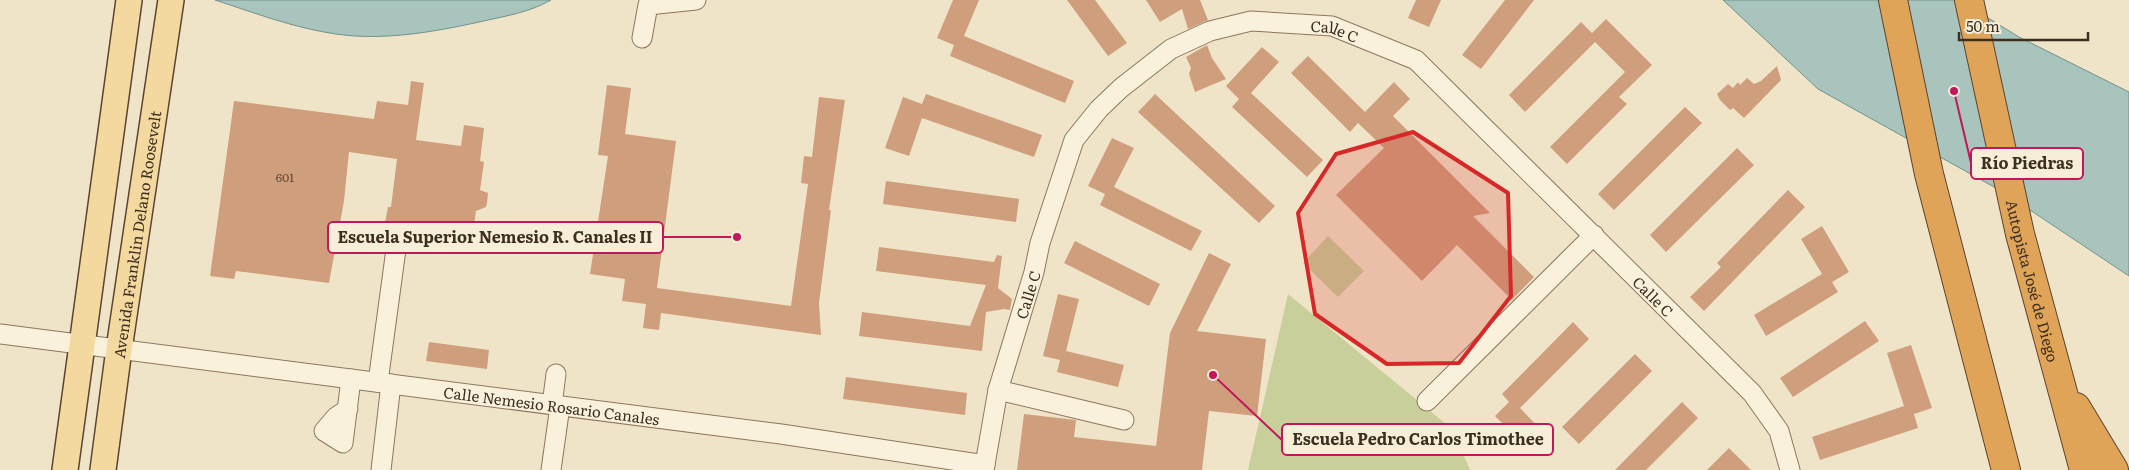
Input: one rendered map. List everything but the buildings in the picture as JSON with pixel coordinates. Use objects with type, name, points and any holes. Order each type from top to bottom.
[{"type":"highway","points":[[1893,0],[1929,174],[2006,470]]},
{"type":"highway","name":"Autopista José de Diego","points":[[1969,0],[2020,234],[2084,470]]},
{"type":"highway","points":[[2057,374],[2114,470]]},
{"type":"highway","points":[[1993,470],[1997,435]]},
{"type":"main road","points":[[65,470],[129,0]]},
{"type":"main road","name":"Avenida Franklin Delano Roosevelt","points":[[103,470],[171,0]]},
{"type":"street","points":[[642,38],[648,5],[696,0]]},
{"type":"street","name":"Calle C","points":[[984,468],[998,390],[1034,272],[1040,242],[1074,140],[1099,109],[1121,88],[1171,49],[1210,31],[1251,21],[1332,26],[1416,60],[1752,393],[1779,431],[1790,470]]},
{"type":"street","points":[[1427,401],[1594,235]]},
{"type":"street","points":[[381,470],[385,383],[397,242]]},
{"type":"street","name":"Calle Nemesio Rosario Canales","points":[[0,334],[781,434],[984,468]]},
{"type":"street","points":[[551,470],[556,405],[556,374]]},
{"type":"street","points":[[348,409],[336,417],[324,431],[343,443],[348,409],[351,379]]},
{"type":"street","points":[[998,390],[1124,420]]},
{"type":"highlighted area","points":[[1413,132],[1508,193],[1511,296],[1459,363],[1387,364],[1315,314],[1298,213],[1336,154]]},
{"type":"green space","points":[[1328,236],[1364,271],[1338,297],[1303,263]]},
{"type":"green space","points":[[1288,294],[1452,429],[1470,470],[1248,470]]},
{"type":"water","points":[[215,0],[551,0],[525,11],[462,26],[390,36],[354,36],[305,28]]},
{"type":"water","points":[[1723,0],[1959,0],[2019,37],[2129,92],[2129,276],[2003,192],[1818,89]]},
{"type":"place","name":"Río Piedras","points":[[1954,91]]},
{"type":"place","name":"Escuela Superior Nemesio R. Canales II","points":[[737,237]]},
{"type":"place","name":"Escuela Pedro Carlos Timothee","points":[[1213,375]]}]
